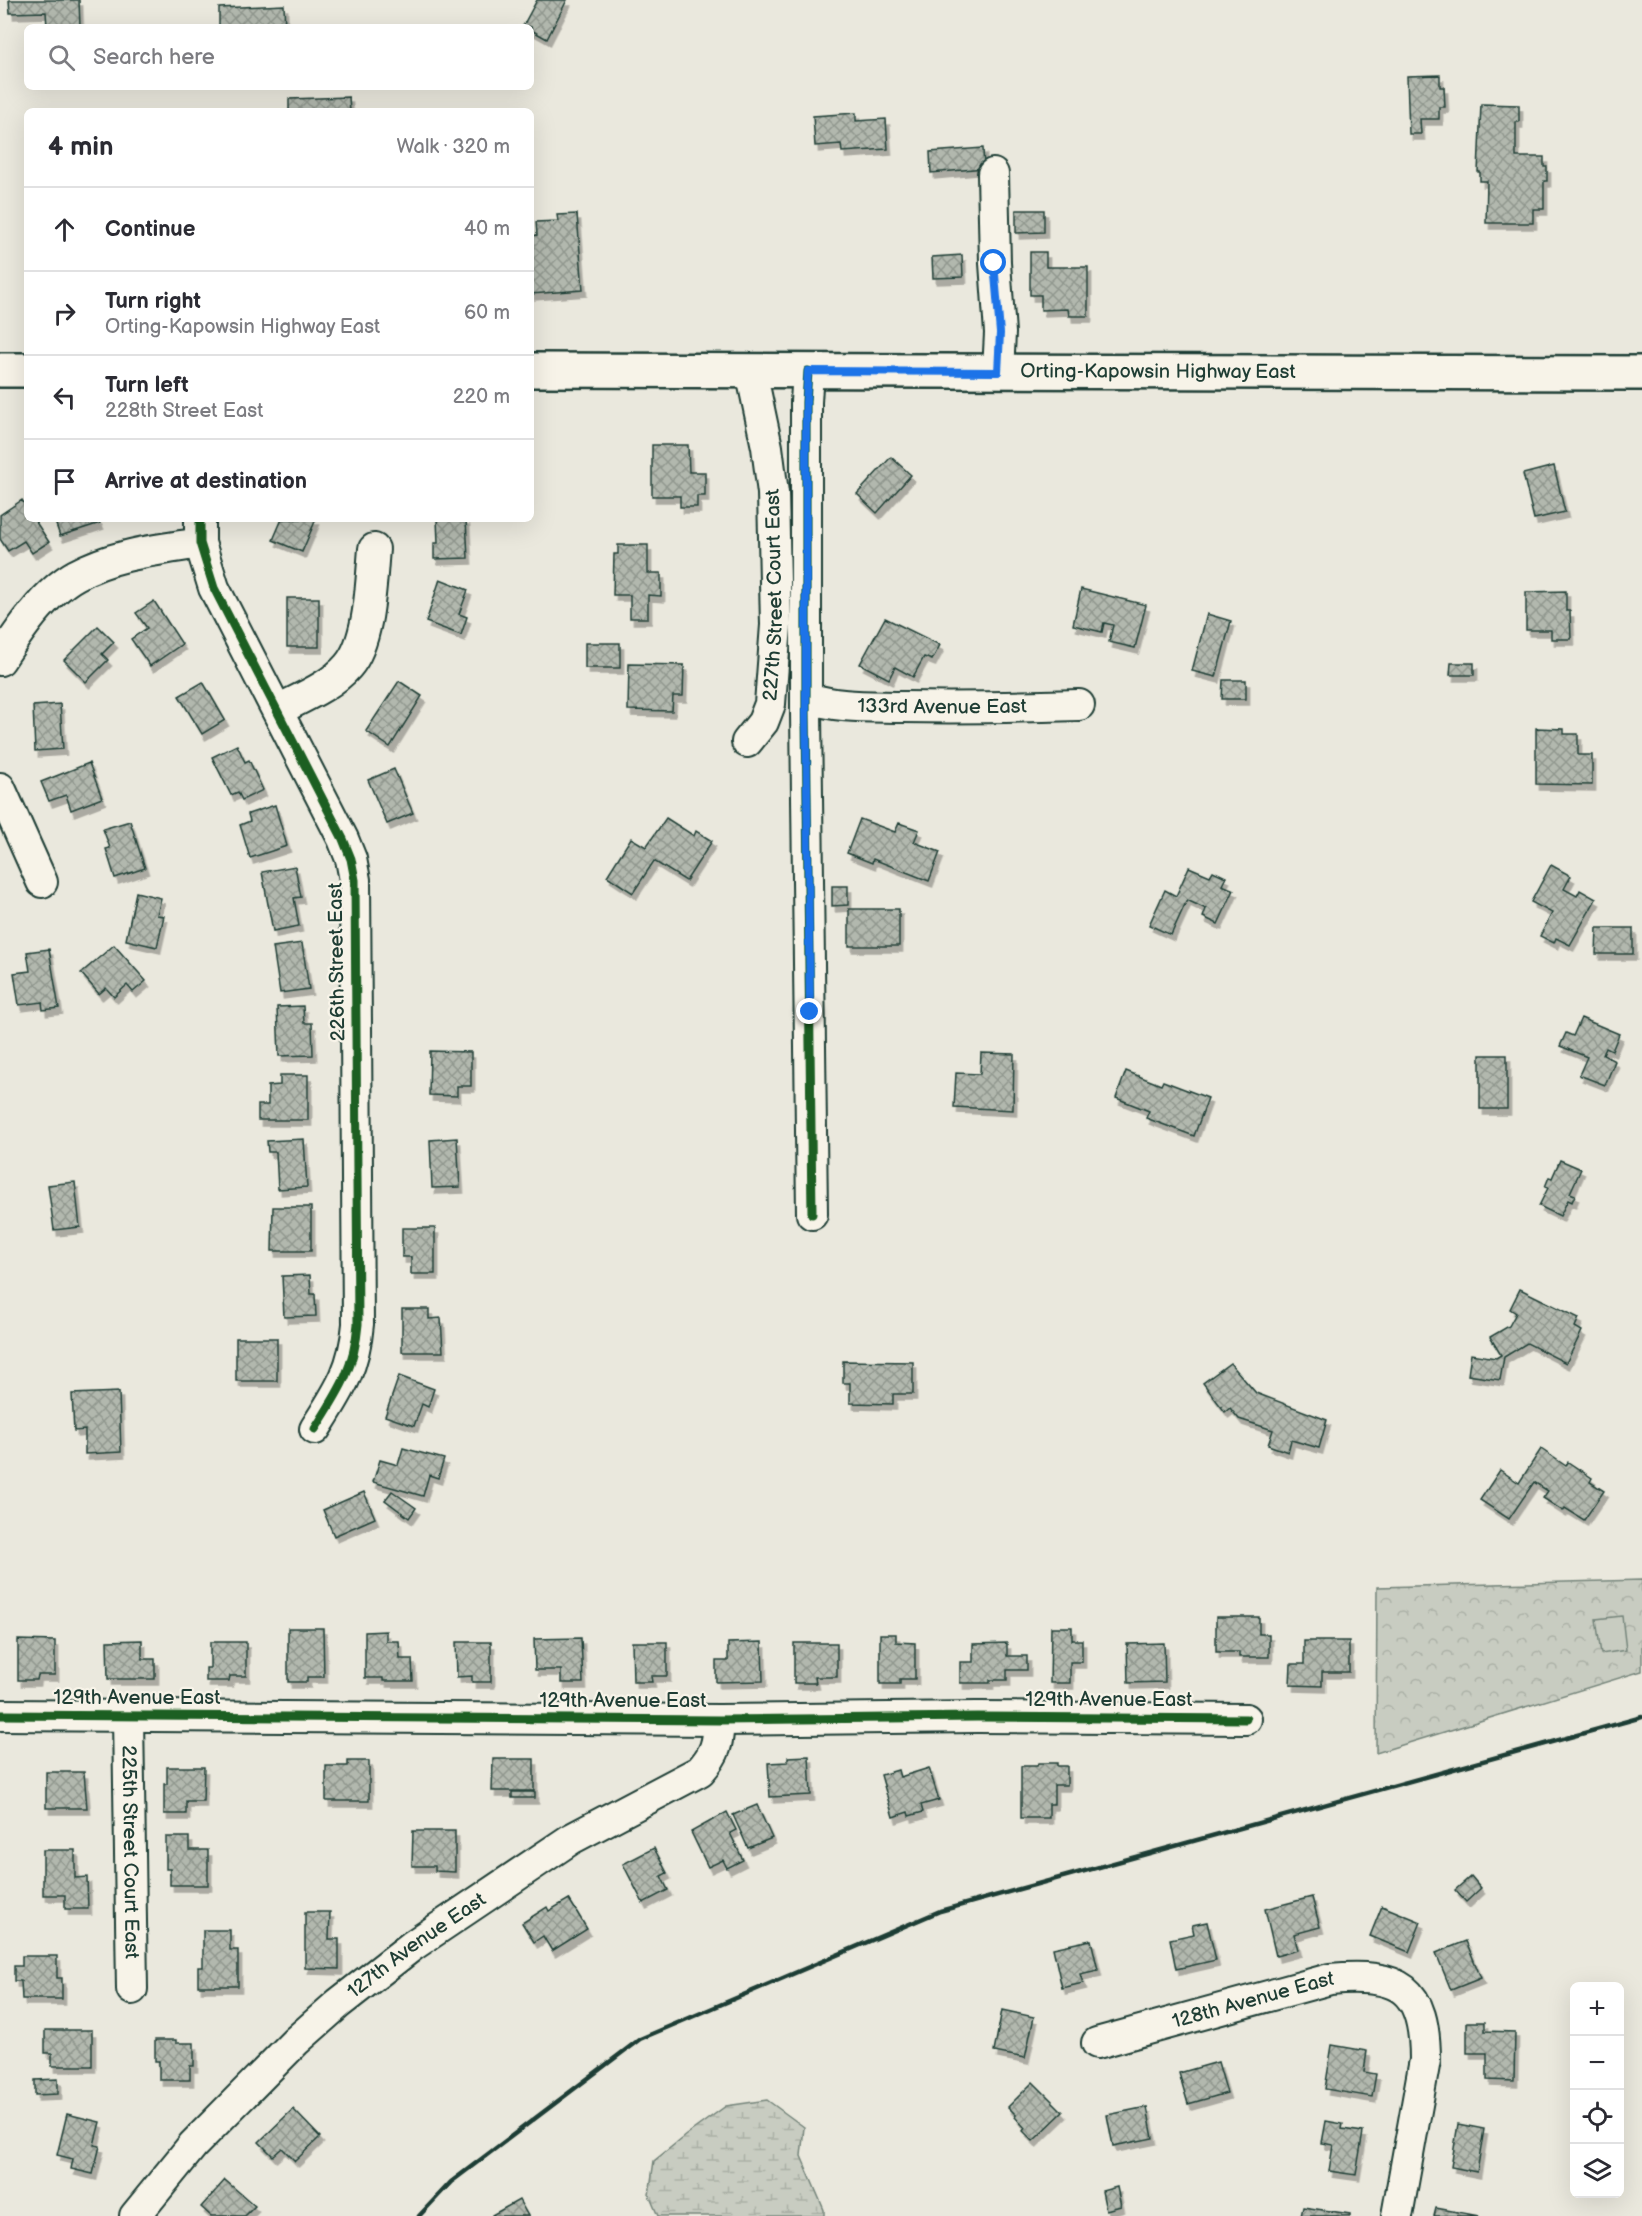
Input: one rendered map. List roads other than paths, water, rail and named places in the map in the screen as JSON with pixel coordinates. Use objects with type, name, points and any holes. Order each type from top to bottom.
[{"type":"main road","points":[[0,370],[24,370]]},
{"type":"main road","name":"Orting-Kapowsin Highway East","points":[[534,370],[1642,373]]},
{"type":"street","points":[[993,174],[994,263],[1000,333],[998,372]]},
{"type":"street","name":"227th Street Court East","points":[[747,742],[763,722],[770,704],[776,625],[773,493],[767,447],[751,371]]},
{"type":"street","points":[[808,371],[806,402],[808,698],[806,712],[812,1214]]},
{"type":"street","points":[[0,660],[34,613],[61,585],[75,575],[200,531]]},
{"type":"street","name":"226th Street East","points":[[200,531],[214,588],[344,839],[355,880],[358,1324],[356,1347],[350,1368],[341,1389],[315,1429]]},
{"type":"street","points":[[278,710],[338,675],[350,665],[366,623],[374,549]]},
{"type":"street","name":"133rd Avenue East","points":[[808,698],[827,704],[862,706],[969,708],[1079,705]]},
{"type":"street","points":[[0,788],[42,882]]},
{"type":"street","name":"129th Avenue East","points":[[0,1715],[719,1720],[977,1717],[1246,1719]]},
{"type":"street","name":"225th Street Court East","points":[[128,1716],[132,1989]]},
{"type":"street","name":"127th Avenue East","points":[[135,2216],[185,2154],[218,2119],[296,2041],[339,2003],[412,1946],[571,1839],[700,1771],[710,1760],[718,1744],[719,1720]]},
{"type":"street","name":"128th Avenue East","points":[[1097,2043],[1330,1979],[1357,1977],[1394,1983],[1408,1992],[1414,2000],[1423,2022],[1425,2060],[1397,2216]]},
{"type":"railway","points":[[419,2216],[451,2182],[640,2039],[940,1911],[1642,1717]]}]
